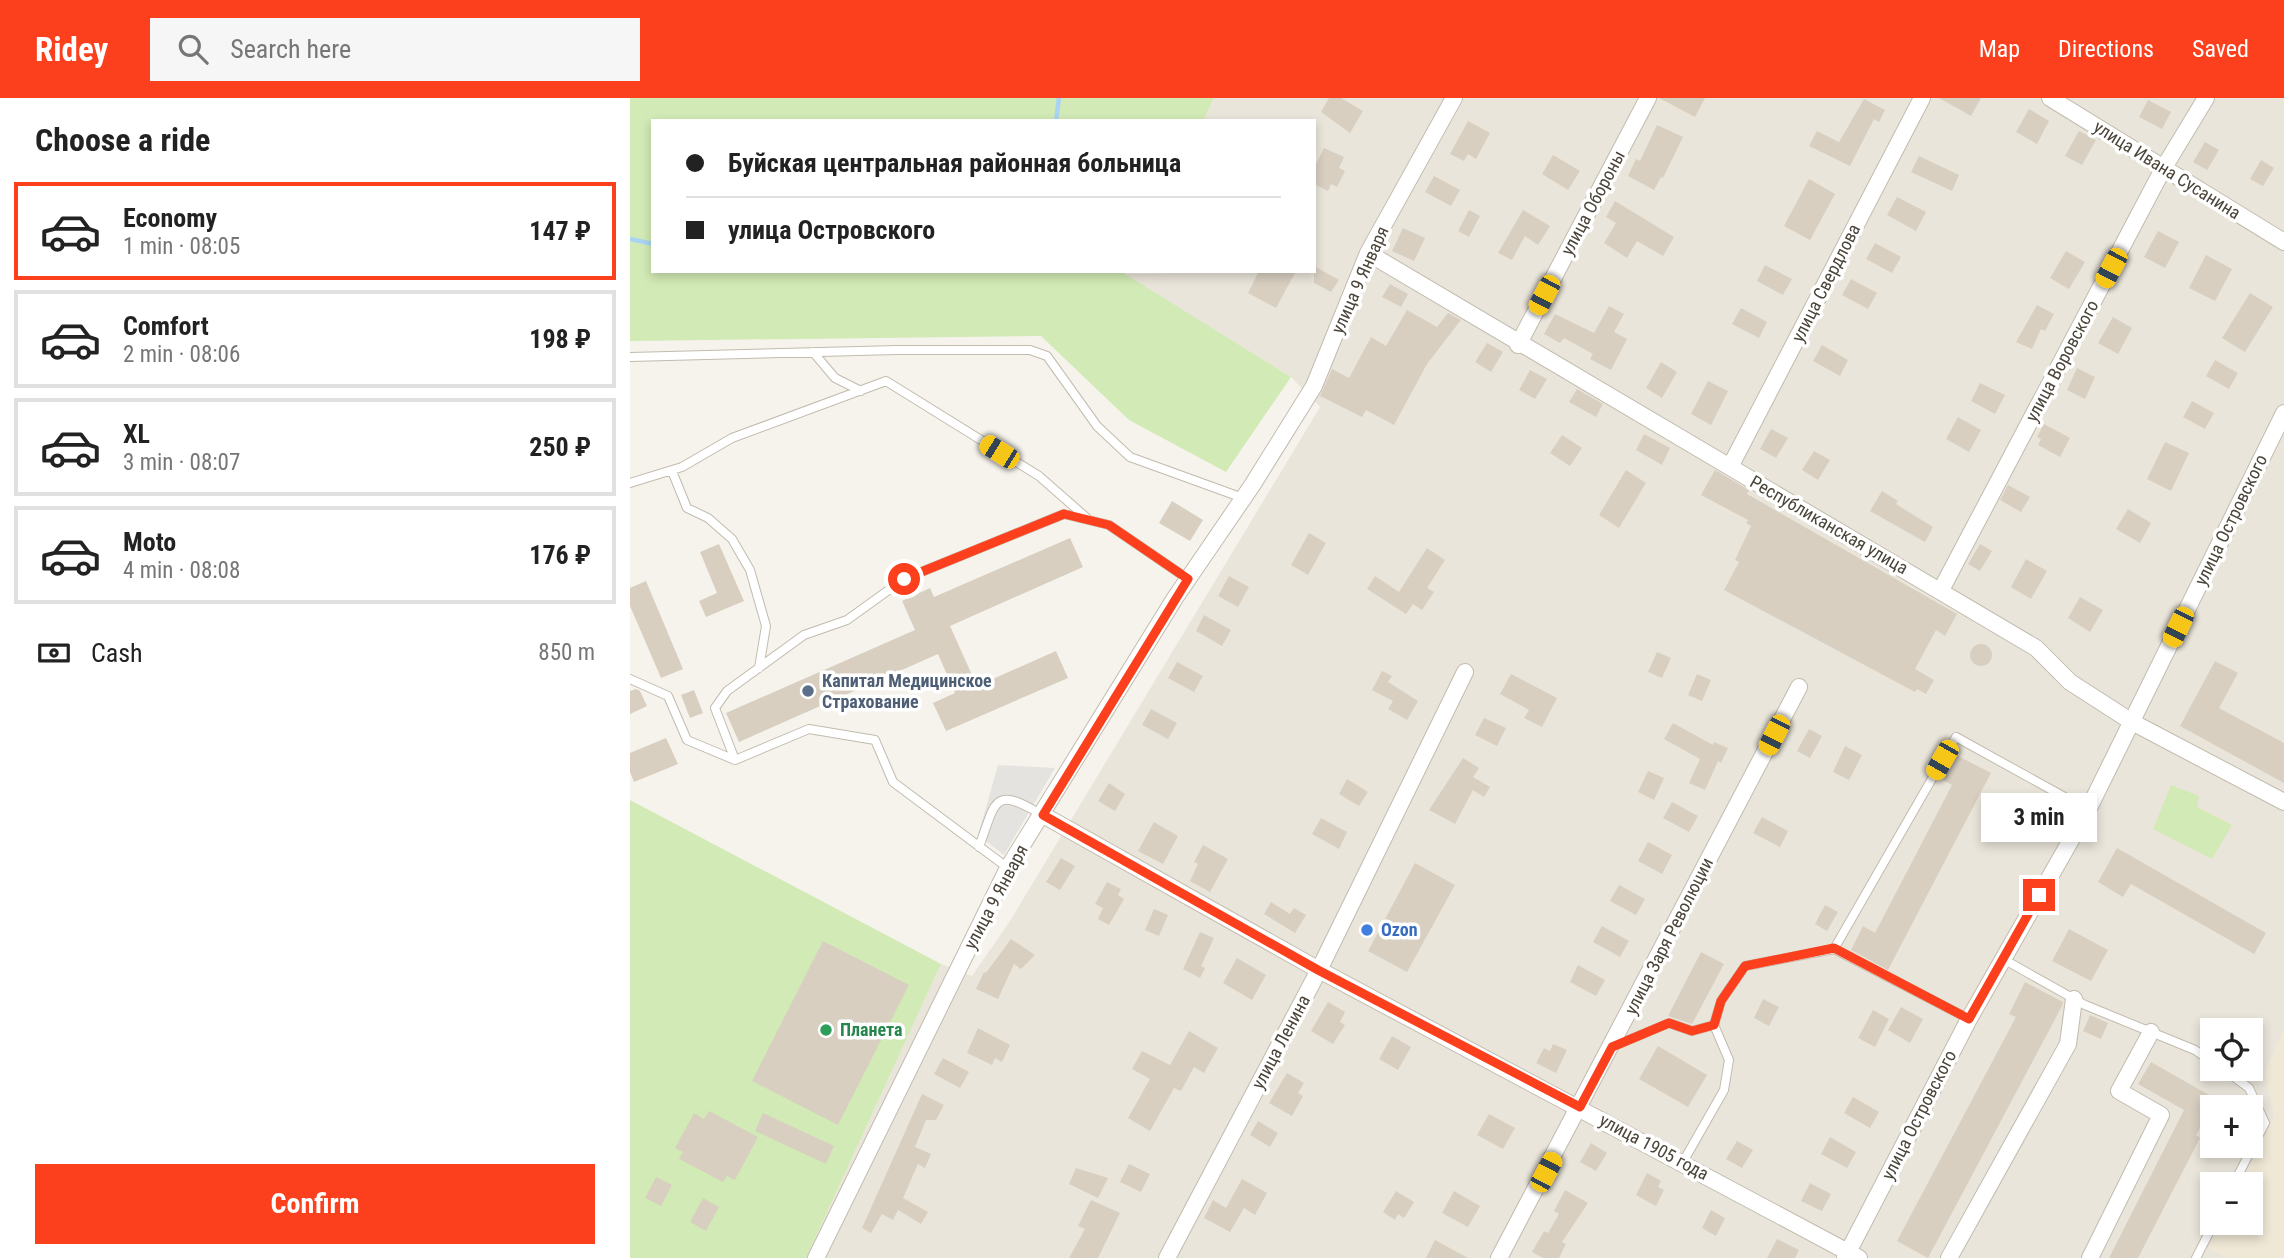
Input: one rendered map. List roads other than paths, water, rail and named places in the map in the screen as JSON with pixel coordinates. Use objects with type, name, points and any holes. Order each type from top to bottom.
[{"type":"street","name":"улица 9 Января","points":[[816,1258],[1008,867],[1043,815],[1188,579],[1253,484],[1314,386],[1368,253],[1454,98]]},
{"type":"street","name":"улица Обороны","points":[[1518,345],[1648,98]]},
{"type":"street","name":"улица Свердлова","points":[[1730,467],[1922,98]]},
{"type":"street","name":"улица Ивана Сусанина","points":[[2050,98],[2284,242]]},
{"type":"street","name":"улица Воровского","points":[[1941,590],[2164,169],[2206,98]]},
{"type":"street","name":"Республиканская улица","points":[[1368,253],[1518,345],[2036,648],[2070,682],[2132,722],[2284,802]]},
{"type":"street","name":"улица Островского","points":[[1851,1256],[1969,1019],[2088,810],[2284,413]]},
{"type":"street","name":"улица Ленина","points":[[1167,1258],[1318,970],[1465,672]]},
{"type":"street","name":"улица Заря Революции","points":[[1499,1258],[1799,687]]},
{"type":"street","name":"улица 1905 года","points":[[1043,815],[1318,970],[1683,1162],[1851,1256]]},
{"type":"street","points":[[1949,1258],[2068,1044],[2074,999]]},
{"type":"street","points":[[2090,1258],[2161,1115],[2119,1091],[2151,1032]]},
{"type":"lane","points":[[630,357],[1017,350],[1039,353],[1047,356],[1097,426],[1130,457],[1242,498]]},
{"type":"lane","points":[[813,352],[835,378],[861,391]]},
{"type":"lane","points":[[630,483],[671,471],[732,439],[886,381],[1038,476],[1090,521]]},
{"type":"lane","points":[[671,471],[687,508],[708,518],[732,539],[750,570],[766,626],[759,668]]},
{"type":"lane","points":[[735,760],[715,708],[727,691],[804,635],[847,620],[904,579],[956,555],[1064,514],[1109,525],[1188,579]]},
{"type":"lane","points":[[630,679],[668,696],[687,740],[735,760],[809,729],[875,740],[893,782],[1008,867]]},
{"type":"lane","points":[[1834,948],[1956,737],[2088,810]]},
{"type":"lane","points":[[979,847],[995,804],[1005,798],[1015,798],[1043,815]]},
{"type":"lane","points":[[1683,1162],[1724,1090],[1729,1060],[1714,1025],[1721,1001],[1745,966],[1834,948],[1969,1019]]},
{"type":"lane","points":[[2003,959],[2074,999],[2200,1054]]},
{"type":"lane","points":[[1612,1047],[1669,1023],[1692,1031],[1714,1025]]},
{"type":"lane","points":[[2240,1081],[2249,1087],[2265,1123],[2240,1172]]},
{"type":"lane","points":[[2196,1258],[2208,1235]]},
{"type":"waterway","points":[[1056,119],[1059,98]]},
{"type":"waterway","points":[[630,239],[651,244]]},
{"type":"place","name":"Капитал Медицинское Страхование","points":[[808,691]]},
{"type":"place","name":"Ozon","points":[[1367,930]]},
{"type":"place","name":"Планета","points":[[826,1030]]}]
